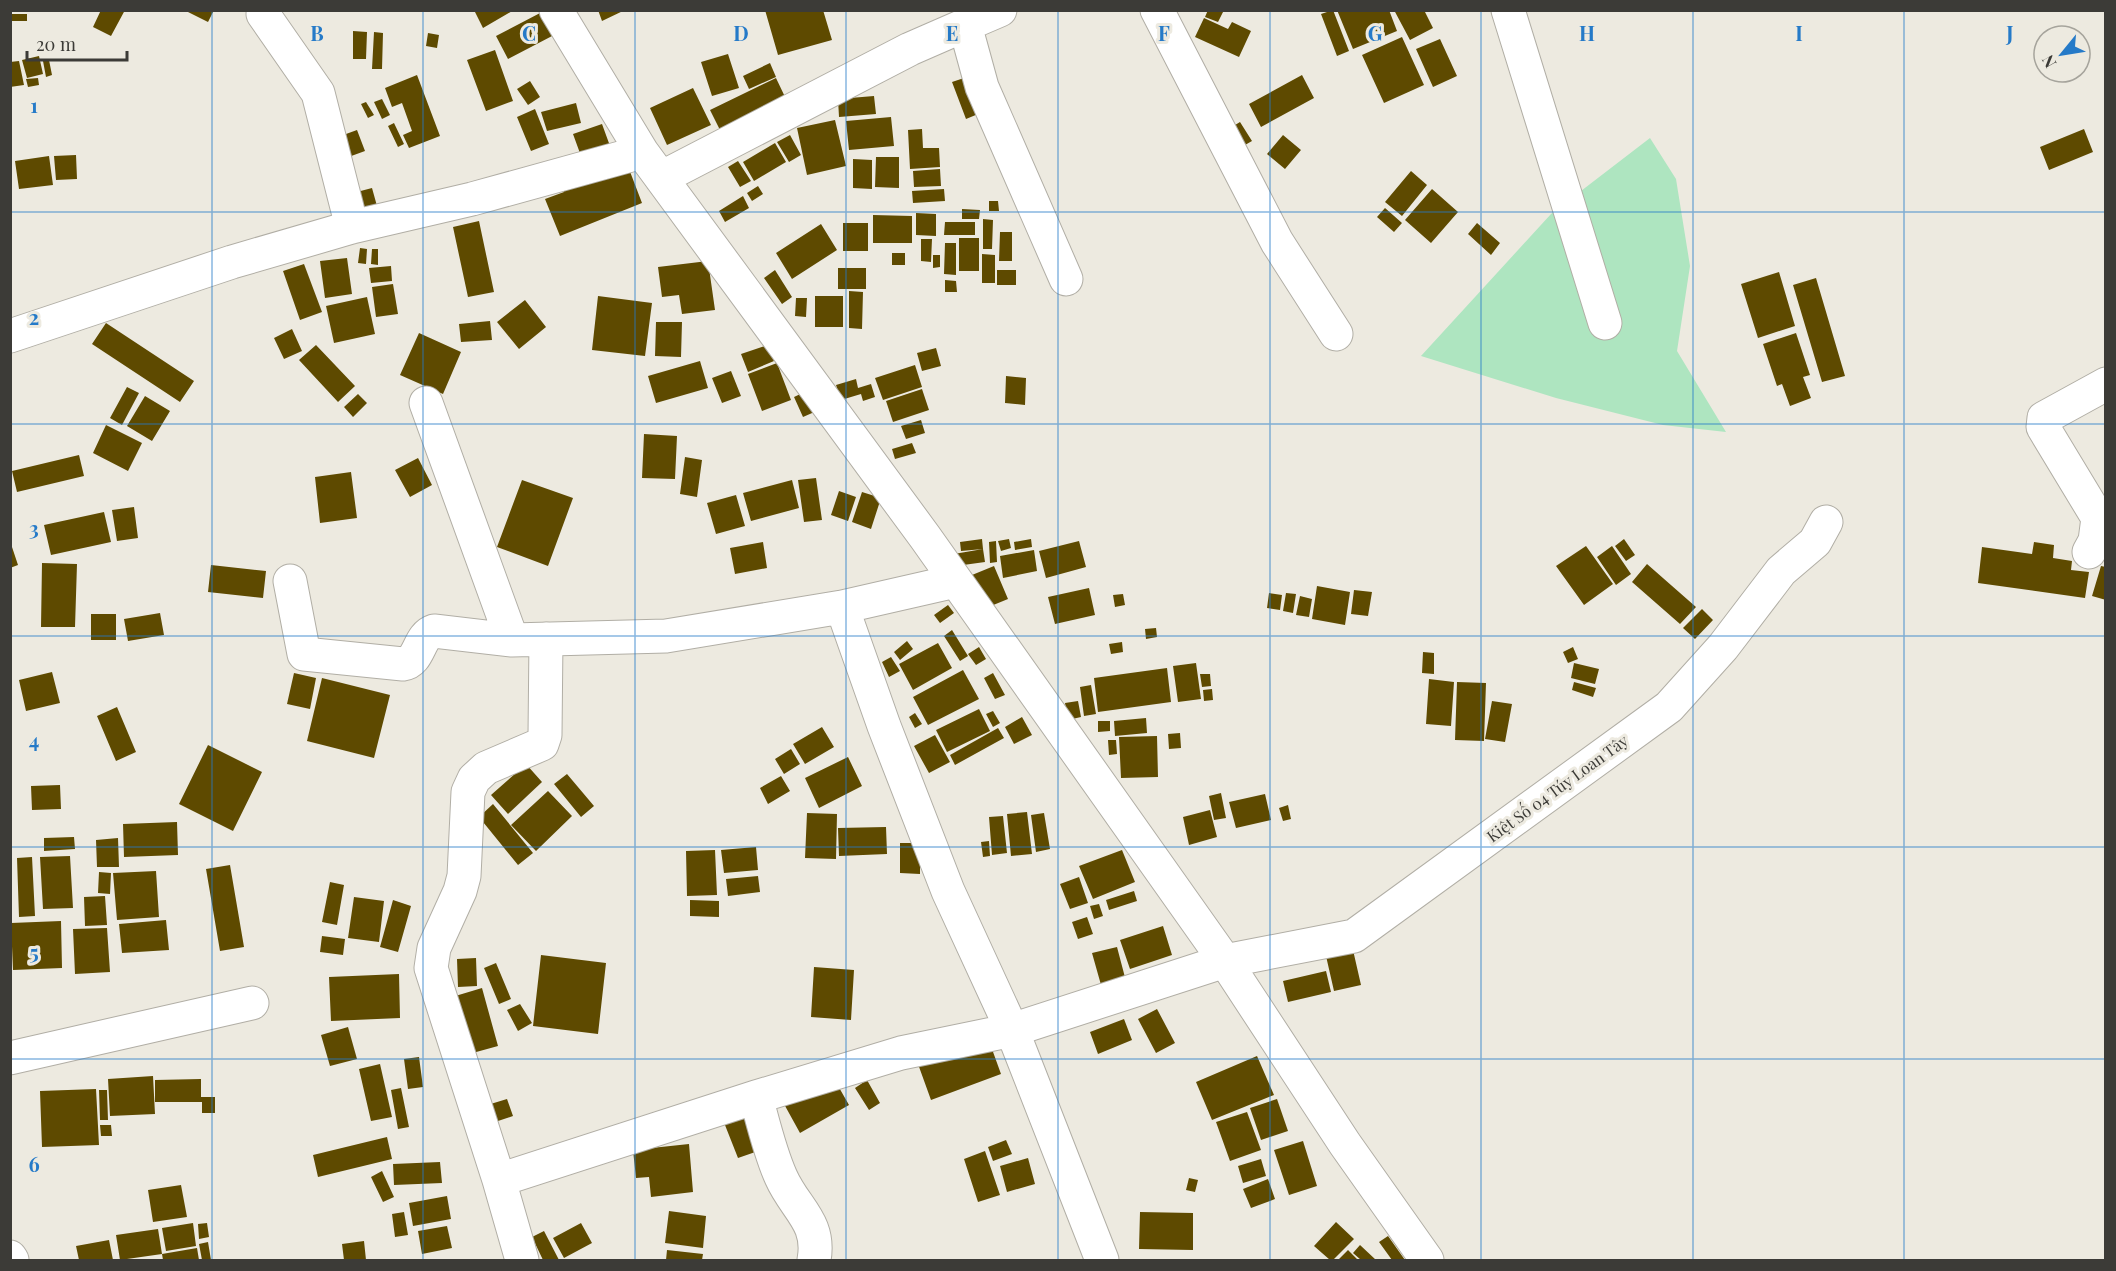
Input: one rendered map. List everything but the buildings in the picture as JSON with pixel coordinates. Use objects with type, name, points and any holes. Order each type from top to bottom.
[{"type":"street","points":[[556,10],[642,152],[956,581],[1225,961],[1346,1144],[1427,1260]]},
{"type":"street","points":[[661,178],[910,49],[1000,10]]},
{"type":"street","points":[[1157,10],[1277,242],[1335,334]]},
{"type":"street","points":[[1508,10],[1605,323]]},
{"type":"street","points":[[263,14],[318,93],[352,227]]},
{"type":"street","points":[[965,26],[982,87],[1066,279]]},
{"type":"street","points":[[10,336],[232,262],[352,227],[472,199],[642,152]]},
{"type":"street","points":[[2089,552],[2095,541],[2098,518],[2043,427],[2044,418],[2106,384]]},
{"type":"street","points":[[426,403],[512,640]]},
{"type":"street","name":"Kiệt Số 04 Túy Loan Tây","points":[[499,1180],[901,1053],[1012,1030],[1225,961],[1354,936],[1669,707],[1723,647],[1781,571],[1815,542],[1826,522]]},
{"type":"street","points":[[290,581],[304,654],[403,664],[413,659],[426,635],[434,631],[512,640],[666,636],[842,607],[956,581]]},
{"type":"street","points":[[842,607],[884,726],[948,891],[1012,1030],[1102,1260]]},
{"type":"street","points":[[522,1260],[499,1180],[431,968],[434,948],[460,891],[464,876],[468,792],[474,779],[486,768],[542,744],[545,735],[546,639]]},
{"type":"street","points":[[10,1058],[252,1003]]},
{"type":"street","points":[[756,1097],[781,1177],[813,1229],[817,1245],[814,1260]]},
{"type":"green space","points":[[1650,138],[1676,179],[1690,266],[1677,351],[1726,432],[1663,425],[1556,398],[1421,356],[1551,214]]}]
